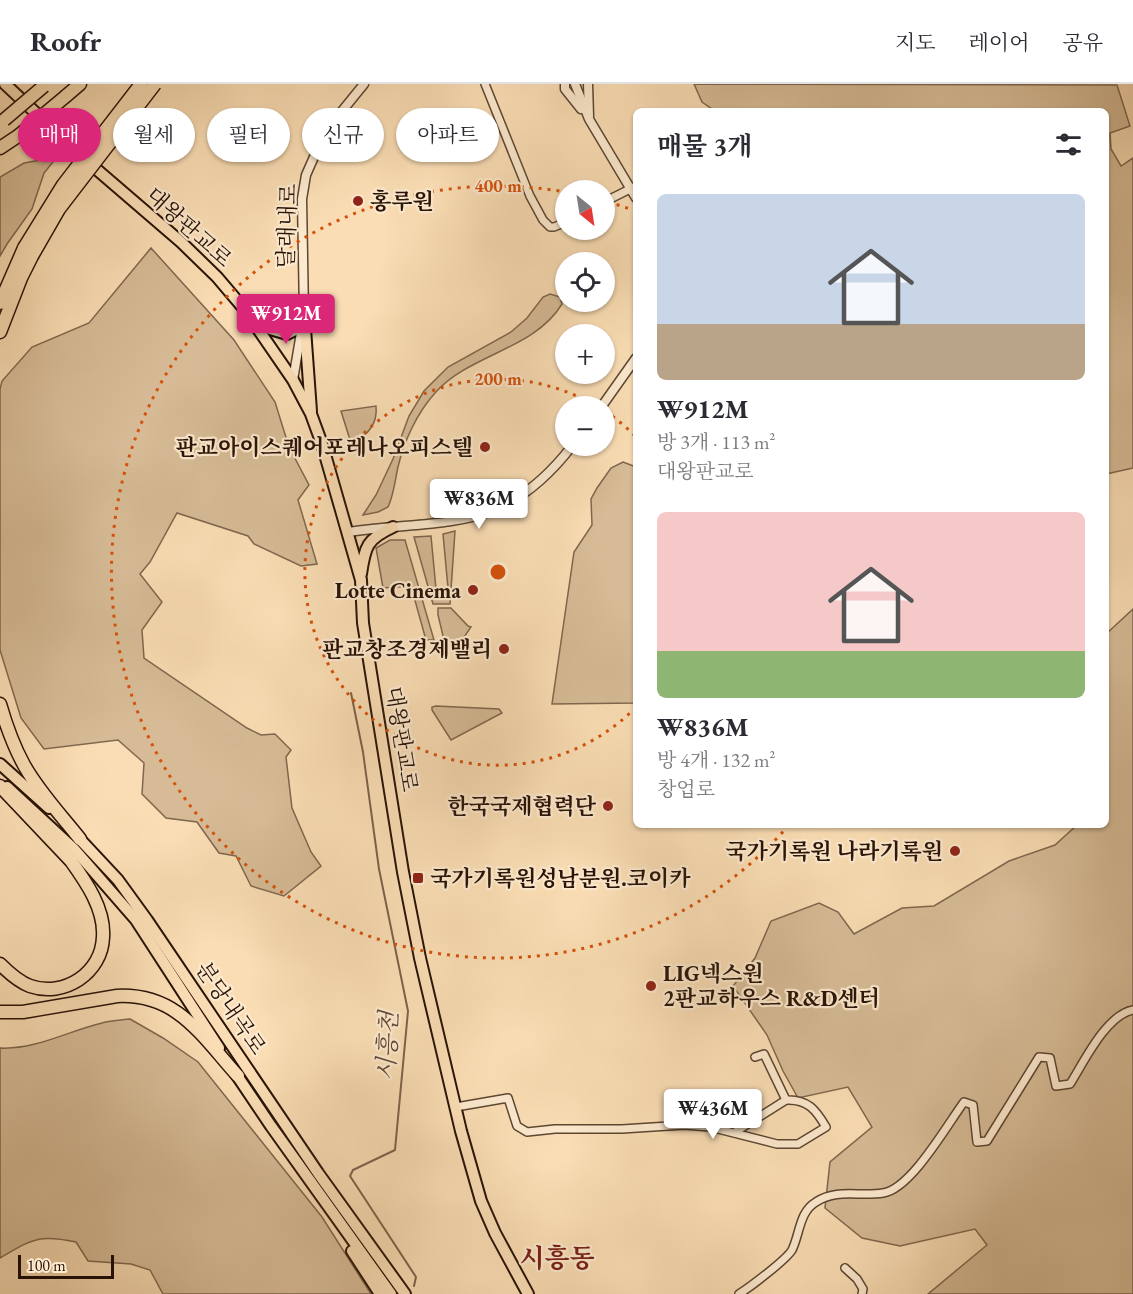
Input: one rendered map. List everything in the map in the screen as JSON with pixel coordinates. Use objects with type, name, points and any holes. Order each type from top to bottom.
[{"type":"highway","points":[[0,148],[18,136],[79,84]]},
{"type":"highway","points":[[0,303],[63,186],[141,84]]},
{"type":"highway","points":[[0,332],[21,278],[28,252],[155,84]]},
{"type":"highway","points":[[2,121],[46,85]]},
{"type":"highway","points":[[0,704],[10,737],[24,765],[45,796],[80,839]]},
{"type":"highway","points":[[0,786],[78,871],[96,904],[104,936],[99,955],[90,971],[76,982],[60,987],[30,986],[0,964]]},
{"type":"highway","points":[[0,1012],[23,1012],[117,996],[132,995],[151,998],[189,1022],[238,1076]]},
{"type":"main road","name":"대왕판교로","points":[[5,84],[117,188],[182,242],[218,277],[245,310],[292,380],[311,414],[322,444],[361,580],[363,623],[403,872],[420,958],[456,1107],[481,1201],[495,1233],[528,1294]]},
{"type":"main road","points":[[245,310],[270,329],[287,334],[295,330],[304,315]]},
{"type":"main road","points":[[304,315],[311,414]]},
{"type":"main road","points":[[361,580],[366,546],[373,537],[393,527]]},
{"type":"main road","name":"분당내곡로","points":[[0,764],[52,810],[118,880],[318,1173],[405,1294]]},
{"type":"main road","name":"분당내곡로","points":[[0,781],[75,850],[136,920],[238,1076],[391,1294]]},
{"type":"main road","points":[[345,1231],[353,1253],[380,1294]]},
{"type":"street","name":"달래내로","points":[[292,380],[304,315],[302,199],[306,175],[325,132],[364,84]]},
{"type":"street","points":[[485,84],[536,209],[550,227],[555,227]]},
{"type":"street","points":[[565,84],[565,89],[589,119],[633,187],[615,196]]},
{"type":"street","points":[[575,84],[589,119]]},
{"type":"street","points":[[588,84],[589,119]]},
{"type":"street","points":[[609,396],[633,362]]},
{"type":"street","points":[[348,532],[471,518],[503,506],[534,487],[563,456]]},
{"type":"street","points":[[743,1293],[791,1252],[800,1223],[815,1202],[837,1194],[884,1193],[900,1185],[925,1157],[964,1102],[973,1106],[977,1142],[987,1141],[1039,1057],[1050,1058],[1056,1086],[1070,1084],[1109,1024],[1124,1012],[1133,1010]]},
{"type":"street","points":[[755,1057],[764,1054],[786,1100]]},
{"type":"street","points":[[456,1107],[508,1098],[518,1126],[527,1132],[684,1125],[735,1132],[777,1144],[798,1144],[826,1127],[811,1105],[786,1100],[735,1132]]},
{"type":"street","points":[[845,1268],[857,1279],[863,1289],[862,1294]]},
{"type":"shaded area","points":[[694,84],[1117,85],[1130,126],[1110,133],[1111,149],[1121,166],[1133,158],[1133,468],[1109,473],[1109,108],[711,108],[702,102]]},
{"type":"shaded area","points":[[53,162],[44,173],[32,209],[0,256],[0,177],[24,163]]},
{"type":"shaded area","points":[[151,248],[234,340],[275,402],[289,447],[309,485],[298,500],[317,564],[301,566],[254,544],[248,536],[177,513],[150,562],[140,574],[162,602],[142,630],[144,658],[247,728],[261,735],[275,734],[291,750],[286,757],[292,808],[311,852],[321,866],[284,896],[251,886],[236,856],[219,853],[197,822],[166,818],[142,794],[144,763],[118,740],[44,749],[21,718],[0,650],[0,389],[2,381],[32,347],[89,323]]},
{"type":"shaded area","points":[[550,294],[555,296],[556,312],[550,319],[535,332],[518,342],[465,369],[435,393],[422,409],[408,437],[388,507],[363,515],[376,495],[393,459],[409,416],[424,391],[448,367],[511,332],[527,318],[543,297]]},
{"type":"shaded area","points":[[376,406],[375,419],[370,429],[351,443],[341,411]]},
{"type":"shaded area","points":[[623,462],[633,466],[633,703],[552,704],[574,552],[592,525],[591,499],[611,468]]},
{"type":"shaded area","points":[[455,531],[450,604],[433,604],[414,537],[431,536],[436,589],[448,588],[443,534]]},
{"type":"shaded area","points":[[390,540],[405,540],[434,640],[426,640],[411,586],[383,588],[376,548]]},
{"type":"shaded area","points":[[438,608],[451,608],[471,627],[460,643],[444,640]]},
{"type":"shaded area","points":[[1133,609],[1133,1294],[928,1294],[987,1245],[975,1229],[900,1246],[862,1238],[825,1208],[830,1162],[872,1127],[848,1087],[798,1098],[767,1035],[733,986],[755,958],[771,921],[819,903],[838,912],[854,934],[902,908],[934,906],[1009,861],[1055,845],[1074,828],[1109,828],[1109,631]]},
{"type":"shaded area","points":[[432,707],[499,709],[502,713],[451,740],[432,710]]},
{"type":"shaded area","points":[[130,1019],[198,1062],[322,1217],[371,1294],[163,1294],[150,1270],[131,1264],[88,1261],[76,1242],[53,1238],[29,1242],[0,1258],[0,1048],[26,1046],[89,1026]]},
{"type":"waterway","name":"시흥천","points":[[351,693],[363,752],[379,869],[408,1011],[395,1150],[353,1170],[350,1176],[416,1277],[414,1286]]},
{"type":"place","name":"홍루원","points":[[358,201]]},
{"type":"place","name":"판교아이스퀘어포레나오피스텔","points":[[485,447]]},
{"type":"place","name":"Lotte Cinema","points":[[473,590]]},
{"type":"place","name":"판교창조경제밸리","points":[[504,649]]},
{"type":"place","name":"한국국제협력단","points":[[608,806]]},
{"type":"place","name":"국가기록원 나라기록원","points":[[955,851]]},
{"type":"place","name":"국가기록원성남분원.코이카","points":[[418,878]]},
{"type":"place","name":"LIG넥스원 2판교하우스 R&D센터","points":[[651,986]]},
{"type":"district","name":"시흥동","points":[[557,1258]]}]
